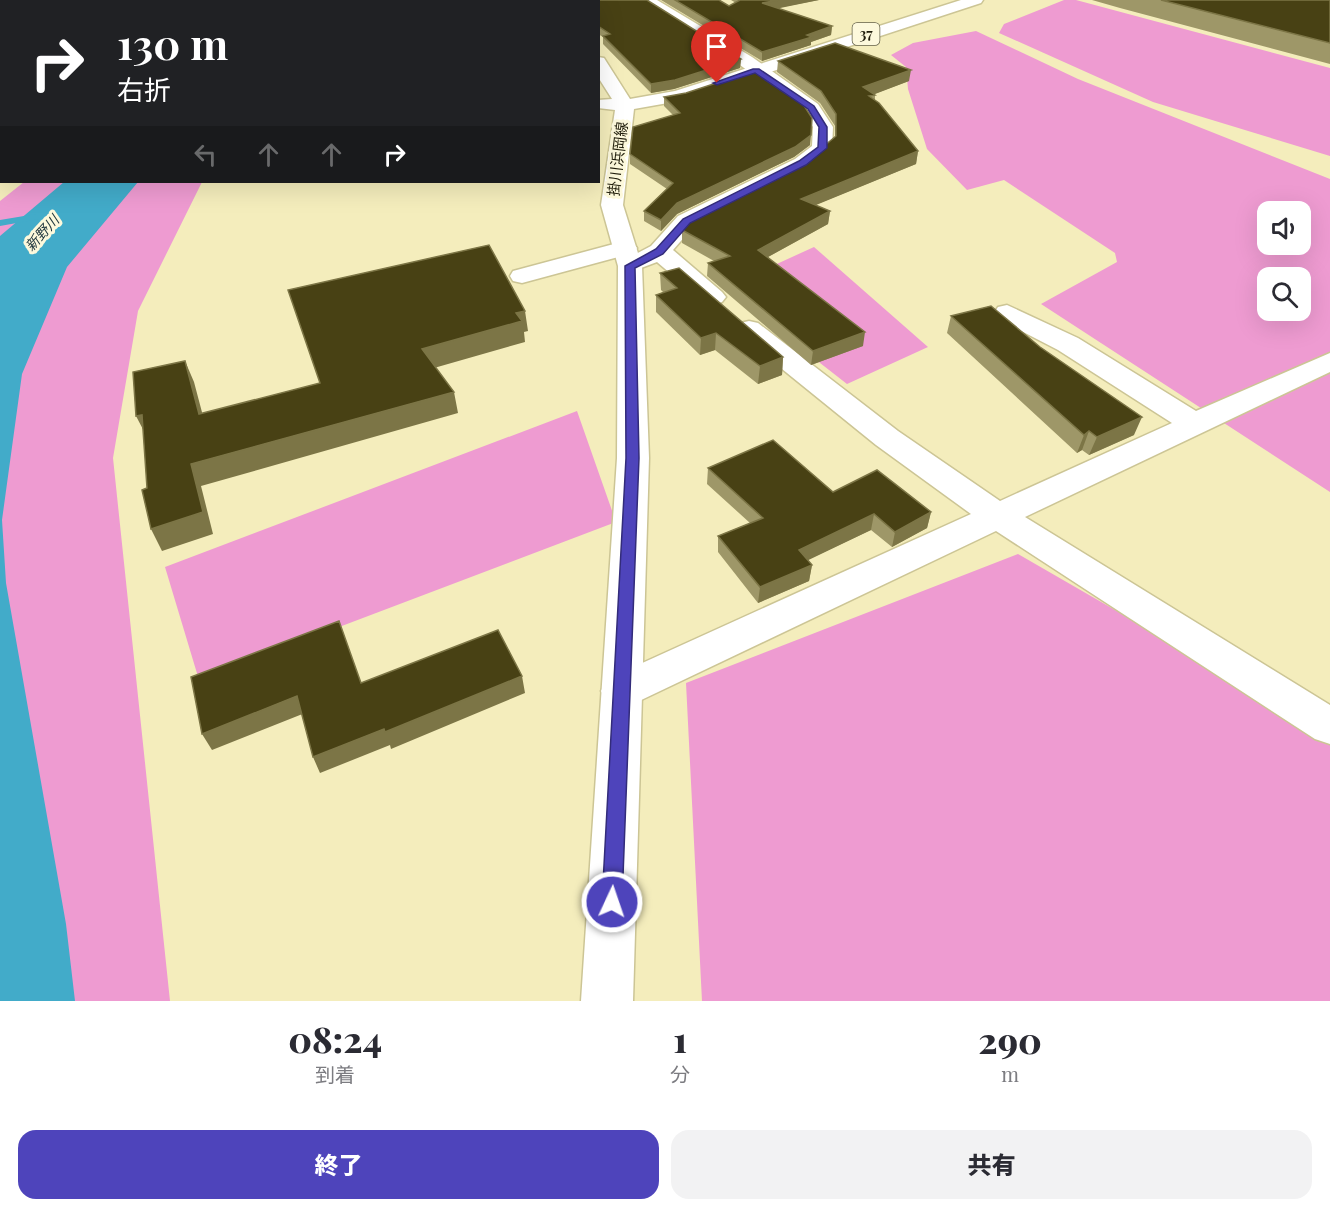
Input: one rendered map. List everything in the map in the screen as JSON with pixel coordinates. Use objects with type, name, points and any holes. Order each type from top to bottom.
[{"type":"street","points":[[522,276],[659,252],[686,221],[802,163],[822,148],[823,127],[811,108],[756,71],[746,61],[648,0]]},
{"type":"street","name":"掛川浜岡線","points":[[625,105],[678,96],[976,0]]},
{"type":"street","name":"掛川浜岡線","points":[[600,65],[625,105],[612,205],[627,257],[633,458],[607,1001]]},
{"type":"street","points":[[600,104],[625,105]]},
{"type":"street","points":[[659,252],[805,377],[1000,516],[1330,726]]},
{"type":"street","points":[[1007,314],[1068,344],[1195,424]]},
{"type":"street","points":[[621,691],[1330,361]]},
{"type":"shaded area","points":[[1064,0],[1076,0],[1330,68],[1330,156],[1153,102],[999,33],[1004,24]]},
{"type":"shaded area","points":[[976,31],[1078,79],[1330,179],[1330,492],[1041,304],[1117,262],[1115,253],[1004,180],[967,190],[927,149],[908,89],[906,67],[891,55],[913,43]]},
{"type":"shaded area","points":[[23,183],[202,183],[138,311],[113,458],[170,1001],[0,1001],[0,201]]},
{"type":"shaded area","points":[[814,247],[928,347],[847,384],[724,288]]},
{"type":"shaded area","points":[[577,411],[616,522],[199,680],[165,567]]},
{"type":"shaded area","points":[[1018,554],[1330,734],[1330,1001],[702,1001],[686,683]]},
{"type":"water","name":"新野川","points":[[63,183],[137,183],[67,267],[22,374],[2,520],[6,583],[66,924],[75,1001],[0,1001],[0,236]]},
{"type":"building","points":[[600,0],[647,0],[741,59],[675,80],[651,84],[603,36],[610,34],[600,27]]},
{"type":"building","points":[[675,0],[719,0],[729,6],[740,0],[779,0],[762,3],[832,26],[807,35],[812,37],[762,52]]},
{"type":"building","points":[[1161,0],[1330,0],[1330,43]]},
{"type":"building","points":[[835,43],[911,70],[863,87],[875,95],[869,96],[879,103],[918,151],[801,199],[830,211],[758,250],[865,332],[813,351],[708,263],[730,256],[682,230],[696,215],[811,157],[836,136],[836,114],[821,91],[778,61]]},
{"type":"building","points":[[756,70],[803,104],[812,118],[811,135],[795,147],[677,203],[661,220],[644,211],[673,183],[630,154],[633,127],[680,113],[664,97],[686,93]]},
{"type":"building","points":[[489,245],[525,311],[516,313],[522,321],[422,349],[454,392],[191,464],[203,512],[151,529],[142,490],[147,488],[142,415],[136,416],[133,372],[185,361],[199,414],[320,383],[288,290]]},
{"type":"building","points":[[679,268],[783,357],[760,366],[716,333],[701,338],[656,295],[677,288],[660,273]]},
{"type":"building","points":[[991,306],[1040,347],[1142,417],[1097,437],[1089,431],[1084,435],[951,316]]},
{"type":"building","points":[[773,440],[833,492],[877,470],[931,512],[895,532],[874,514],[799,550],[812,565],[760,587],[718,536],[763,518],[708,468]]},
{"type":"building","points":[[339,621],[361,683],[498,630],[522,676],[385,732],[384,729],[313,757],[297,696],[202,734],[191,677]]},
{"type":"waterway","points":[[0,223],[36,217]]},
{"type":"route","points":[[612,902],[633,458],[630,266],[659,252],[686,221],[802,163],[822,148],[823,127],[811,108],[756,71],[717,83]]}]
